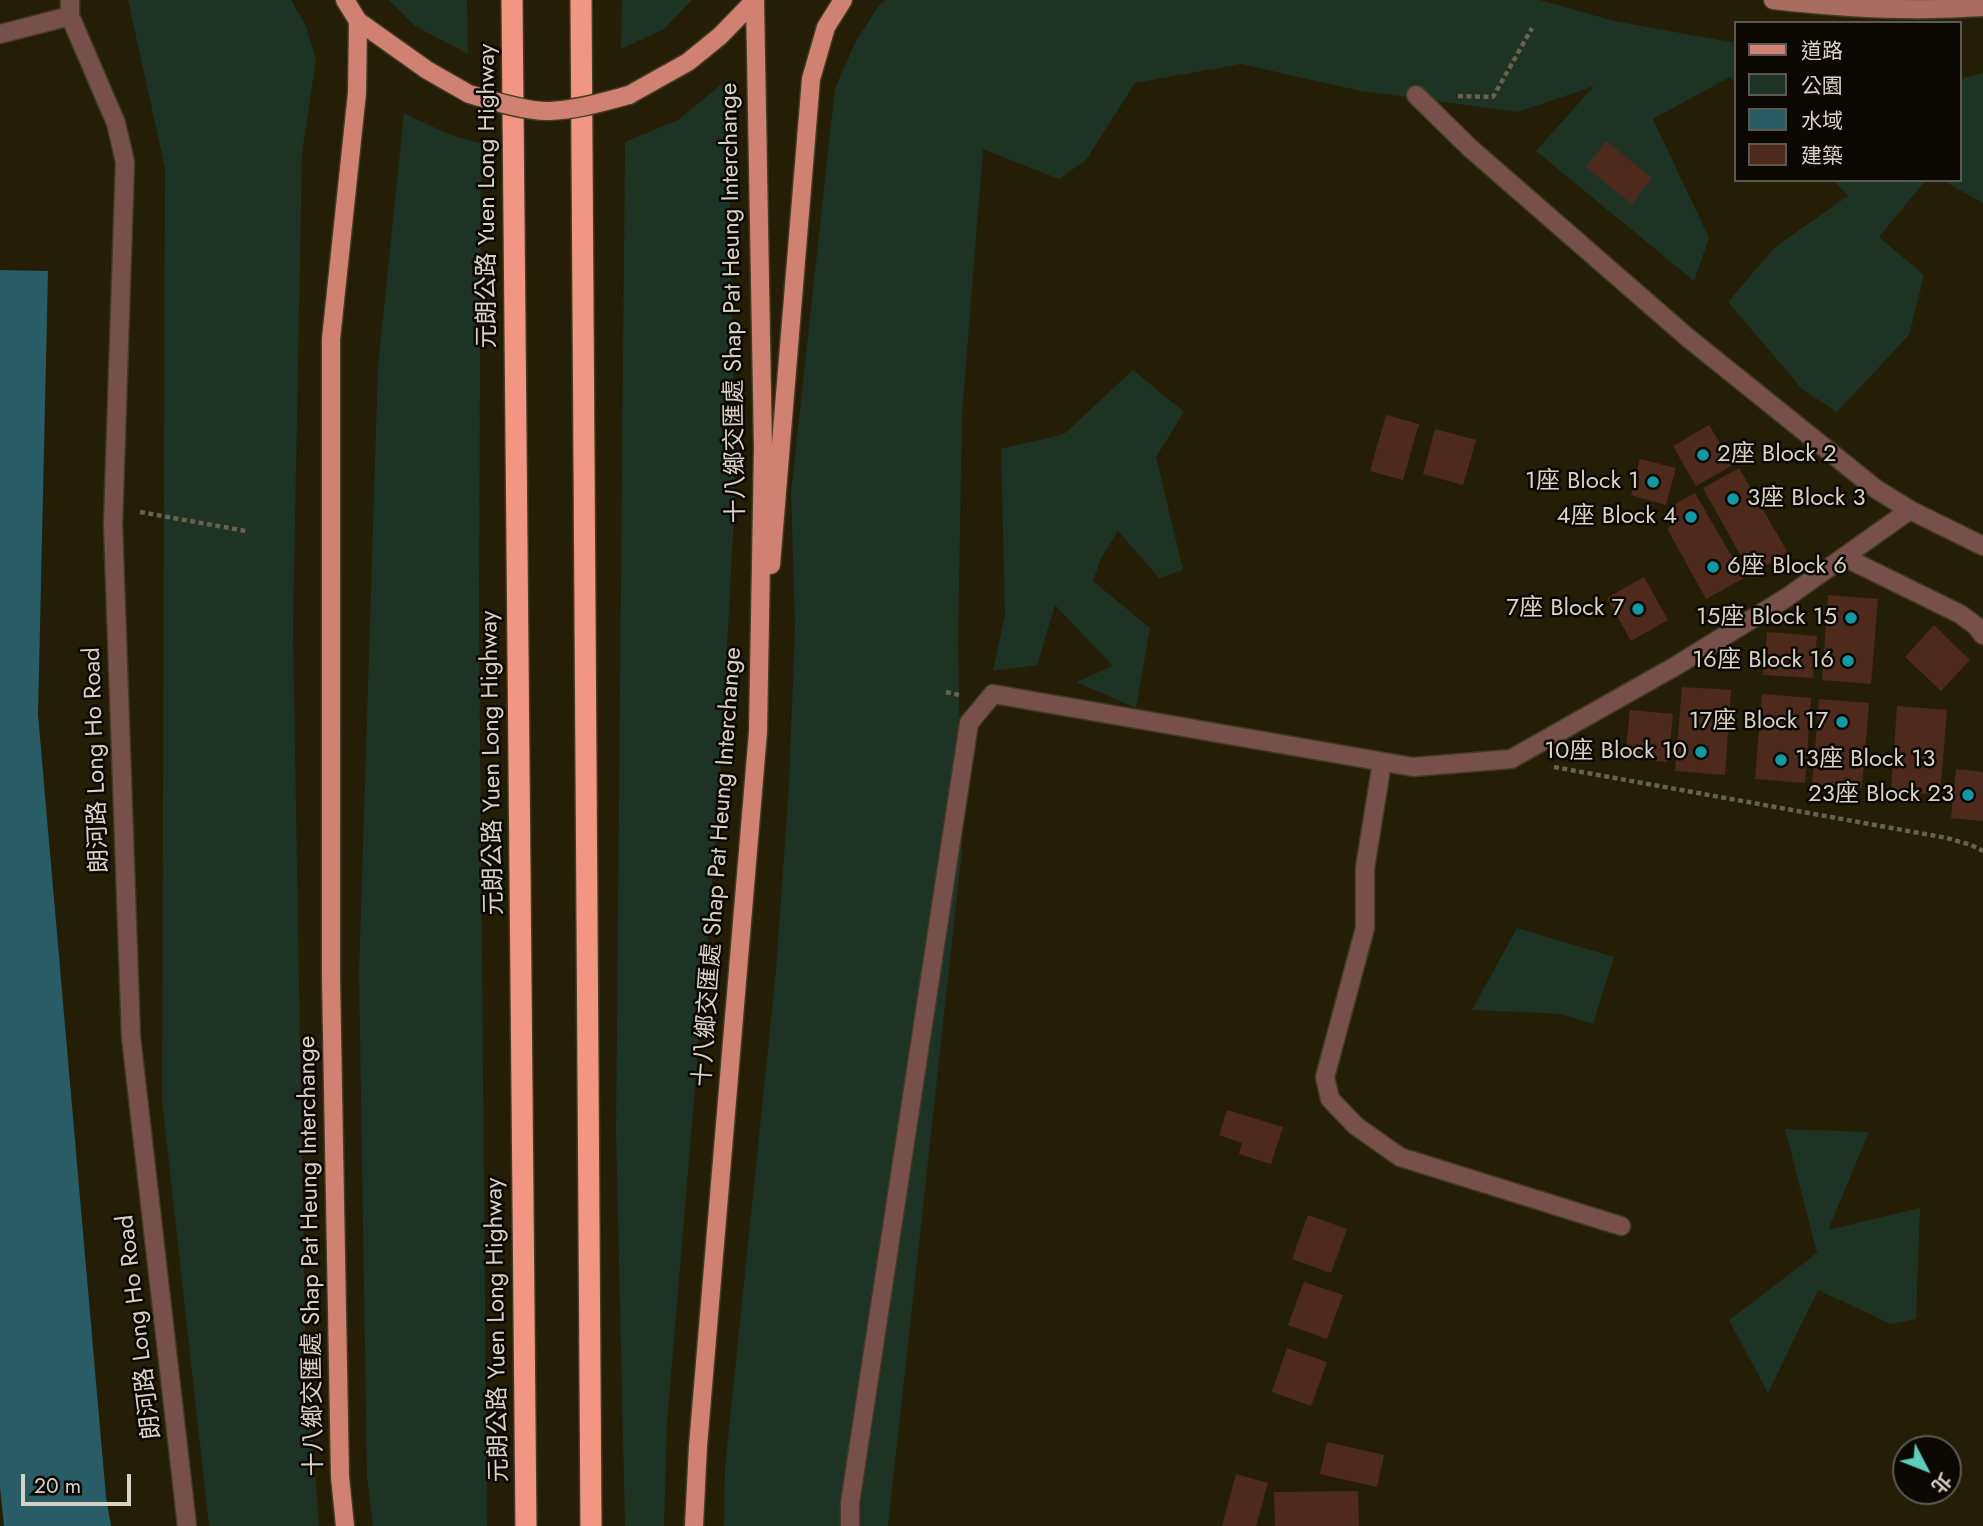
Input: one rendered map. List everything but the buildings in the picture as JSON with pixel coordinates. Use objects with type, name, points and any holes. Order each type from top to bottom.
[{"type":"highway","name":"元朗公路 Yuen Long Highway","points":[[512,0],[526,1526]]},
{"type":"highway","points":[[581,0],[591,1526]]},
{"type":"main road","name":"十八鄉交匯處 Shap Pat Heung Interchange","points":[[345,0],[358,21],[428,70],[469,94],[546,112],[591,106],[629,94],[688,62],[720,36],[755,0]]},
{"type":"main road","name":"十八鄉交匯處 Shap Pat Heung Interchange","points":[[694,1526],[698,1446],[758,732],[763,448],[755,0]]},
{"type":"main road","points":[[758,732],[811,79],[826,27],[843,0]]},
{"type":"main road","points":[[1773,0],[1821,6],[1957,9],[1983,7]]},
{"type":"main road","name":"十八鄉交匯處 Shap Pat Heung Interchange","points":[[345,1526],[340,1477],[331,978],[331,352],[357,93],[358,21]]},
{"type":"street","points":[[0,34],[70,8]]},
{"type":"street","name":"朗河路 Long Ho Road","points":[[70,8],[117,123],[125,162],[114,552],[131,1037],[187,1526]]},
{"type":"street","points":[[1416,95],[1469,148],[1687,337],[1876,489],[1910,510],[1983,545]]},
{"type":"street","points":[[850,1526],[850,1503],[969,723],[993,694],[1413,767],[1511,759],[1674,667],[1786,598],[1910,510]]},
{"type":"street","points":[[1844,557],[1960,614],[1983,635]]},
{"type":"street","points":[[1382,762],[1365,868],[1365,928],[1325,1077],[1330,1099],[1356,1126],[1400,1157],[1620,1226]]},
{"type":"path","points":[[1416,95],[1493,97],[1532,28]]},
{"type":"path","points":[[114,507],[246,531]]},
{"type":"path","points":[[1511,759],[1947,838],[1983,851]]},
{"type":"green space","points":[[128,0],[291,0],[305,24],[316,59],[302,154],[293,628],[305,1338],[319,1526],[209,1526],[162,1099],[165,168]]},
{"type":"green space","points":[[389,0],[467,0],[468,54],[415,26]]},
{"type":"green space","points":[[622,0],[692,0],[664,29],[621,49]]},
{"type":"green space","points":[[886,0],[1540,0],[1614,21],[1734,43],[1734,81],[1730,77],[1653,119],[1709,238],[1694,281],[1536,151],[1594,86],[1518,112],[1361,91],[1241,64],[1135,83],[1086,160],[1059,179],[983,149],[962,414],[958,642],[962,851],[888,1526],[724,1526],[725,1468],[776,971],[789,785],[795,628],[791,492],[835,88],[856,41],[880,4]]},
{"type":"green space","points":[[1983,73],[1983,203],[1946,182],[1962,182],[1962,78]]},
{"type":"green space","points":[[728,79],[735,495],[719,800],[667,1422],[664,1526],[625,1526],[616,1130],[625,142],[678,120]]},
{"type":"green space","points":[[404,113],[446,133],[481,144],[479,614],[487,1526],[373,1526],[367,1477],[359,974],[378,367]]},
{"type":"green space","points":[[1835,182],[1924,182],[1879,237],[1924,275],[1909,335],[1837,412],[1802,389],[1728,302],[1775,247],[1848,196]]},
{"type":"green space","points":[[1133,370],[1184,412],[1156,457],[1183,570],[1159,578],[1118,531],[1101,558],[1093,581],[1150,628],[1136,708],[1076,682],[1113,666],[1055,605],[1037,665],[993,671],[1005,614],[1001,449],[1064,434]]},
{"type":"green space","points":[[1517,928],[1614,957],[1593,1024],[1561,1014],[1472,1010]]},
{"type":"green space","points":[[1785,1129],[1869,1132],[1828,1230],[1920,1208],[1916,1319],[1891,1324],[1818,1290],[1768,1393],[1729,1320],[1817,1253]]},
{"type":"water","points":[[0,270],[48,271],[38,715],[106,1497],[111,1526],[4,1526],[0,1487]]},
{"type":"place","name":"2座 Block 2","points":[[1703,455]]},
{"type":"place","name":"1座 Block 1","points":[[1653,482]]},
{"type":"place","name":"3座 Block 3","points":[[1733,499]]},
{"type":"place","name":"4座 Block 4","points":[[1691,517]]},
{"type":"place","name":"6座 Block 6","points":[[1713,567]]},
{"type":"place","name":"7座 Block 7","points":[[1638,609]]},
{"type":"place","name":"15座 Block 15","points":[[1851,618]]},
{"type":"place","name":"16座 Block 16","points":[[1848,661]]},
{"type":"place","name":"17座 Block 17","points":[[1842,722]]},
{"type":"place","name":"10座 Block 10","points":[[1701,752]]},
{"type":"place","name":"13座 Block 13","points":[[1781,760]]},
{"type":"place","name":"23座 Block 23","points":[[1968,795]]}]
